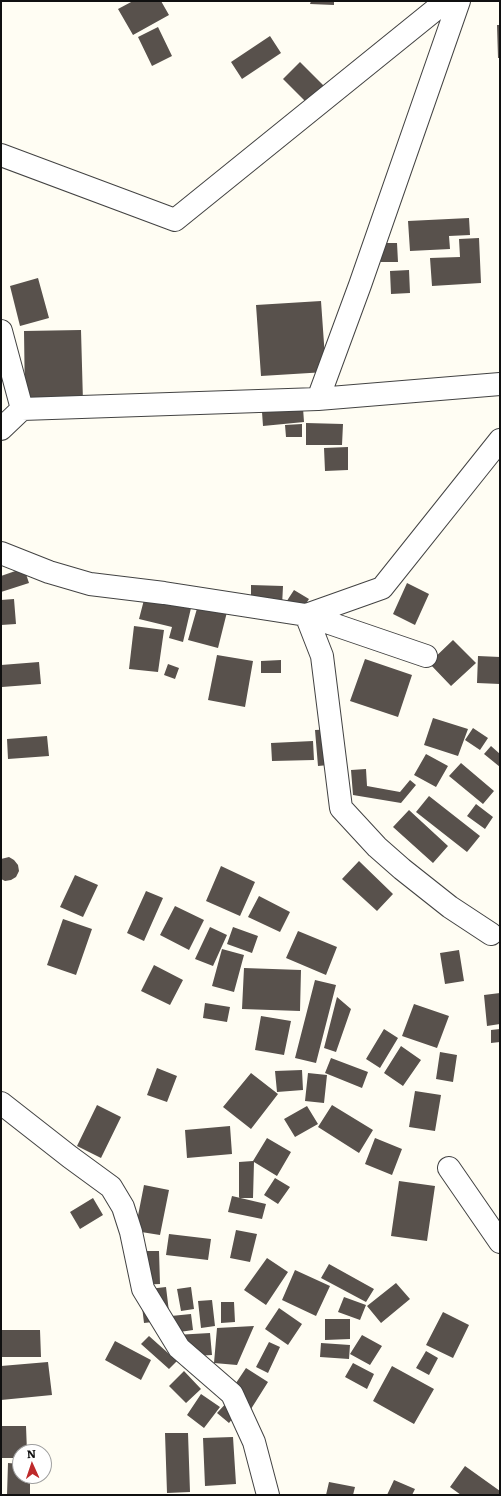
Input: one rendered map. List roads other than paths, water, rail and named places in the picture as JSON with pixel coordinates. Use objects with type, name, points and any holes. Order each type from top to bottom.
[{"type":"street","points":[[1,155],[175,220],[446,1]]},
{"type":"street","points":[[318,399],[360,285],[459,1]]},
{"type":"street","points":[[1,331],[22,409]]},
{"type":"street","points":[[1,429],[22,409],[318,399],[500,384]]},
{"type":"street","points":[[306,615],[382,588],[500,440]]},
{"type":"street","points":[[1,554],[49,572],[90,584],[164,593],[306,615],[426,656]]},
{"type":"street","points":[[306,615],[322,656],[341,808],[377,847],[402,869],[450,907],[491,934]]},
{"type":"street","points":[[1,1103],[111,1188],[123,1208],[131,1232],[143,1289],[179,1348],[232,1394],[254,1442],[268,1495]]},
{"type":"street","points":[[449,1168],[500,1242]]}]
